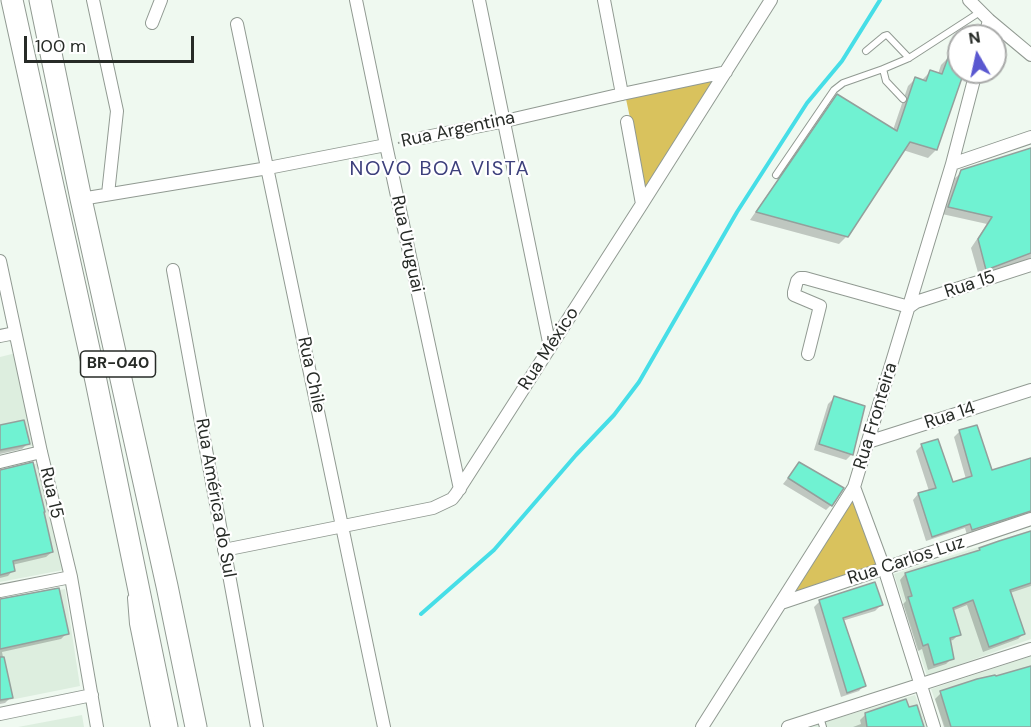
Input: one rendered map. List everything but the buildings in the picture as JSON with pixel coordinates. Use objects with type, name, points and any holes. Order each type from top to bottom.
[{"type":"highway","name":"BR-040","points":[[12,0],[91,359],[167,727]]},
{"type":"highway","name":"BR-040","points":[[40,0],[196,727]]},
{"type":"street","points":[[93,0],[117,111],[108,194]]},
{"type":"street","points":[[152,23],[161,0]]},
{"type":"street","name":"Rua Uruguai","points":[[356,0],[460,489]]},
{"type":"street","points":[[479,0],[550,347]]},
{"type":"street","points":[[604,0],[622,94]]},
{"type":"street","name":"Rua México","points":[[224,550],[433,508],[452,499],[771,0]]},
{"type":"street","points":[[969,0],[1031,55]]},
{"type":"street","points":[[985,16],[985,24]]},
{"type":"street","name":"Rua Chile","points":[[237,24],[384,727]]},
{"type":"street","name":"Rua Argentina","points":[[421,138],[726,72]]},
{"type":"street","name":"Rua Fronteira","points":[[702,727],[854,487],[952,164],[973,84]]},
{"type":"street","points":[[627,122],[642,204]]},
{"type":"street","points":[[952,164],[1031,137]]},
{"type":"street","name":"Rua Argentina","points":[[81,199],[268,168],[386,145]]},
{"type":"street","name":"Rua 15","points":[[0,261],[41,452],[71,577],[98,727]]},
{"type":"street","name":"Rua 15","points":[[909,307],[916,302],[1031,265]]},
{"type":"street","name":"Rua América do Sul","points":[[173,270],[257,727]]},
{"type":"street","points":[[808,354],[820,306],[794,295],[797,281],[800,279],[805,278],[909,307]]},
{"type":"street","points":[[0,336],[15,333]]},
{"type":"street","name":"Rua 14","points":[[868,442],[1031,390]]},
{"type":"street","points":[[0,462],[41,452]]},
{"type":"street","points":[[854,487],[884,568],[934,727]]},
{"type":"street","name":"Rua Carlos Luz","points":[[781,603],[1031,519]]},
{"type":"street","points":[[0,591],[71,577]]},
{"type":"street","points":[[788,727],[821,722],[920,685],[1031,649]]},
{"type":"street","points":[[0,714],[92,695]]},
{"type":"lane","points":[[776,175],[834,90],[843,83],[909,58],[985,16]]},
{"type":"lane","points":[[866,51],[887,35],[909,58]]},
{"type":"lane","points":[[883,69],[886,81],[903,99]]},
{"type":"lane","points":[[131,555],[130,588],[133,624],[154,727]]},
{"type":"path","name":"Rua Argentina","points":[[386,145],[421,138]]},
{"type":"shaded area","points":[[716,80],[645,188],[626,99]]},
{"type":"shaded area","points":[[16,353],[36,445],[0,452],[0,357]]},
{"type":"shaded area","points":[[40,463],[63,570],[0,582],[0,471]]},
{"type":"shaded area","points":[[854,487],[884,568],[781,603]]},
{"type":"shaded area","points":[[1031,530],[1031,639],[927,676],[894,574]]},
{"type":"shaded area","points":[[65,589],[80,686],[0,702],[0,601]]},
{"type":"shaded area","points":[[1031,656],[1031,727],[945,727],[931,689]]},
{"type":"shaded area","points":[[915,695],[927,727],[808,727]]},
{"type":"shaded area","points":[[82,715],[84,727],[18,727]]},
{"type":"waterway","points":[[421,614],[494,550],[576,455],[614,415],[639,382],[737,212],[807,103],[842,61],[880,0]]},
{"type":"district","name":"NOVO BOA VISTA","points":[[440,170]]}]
